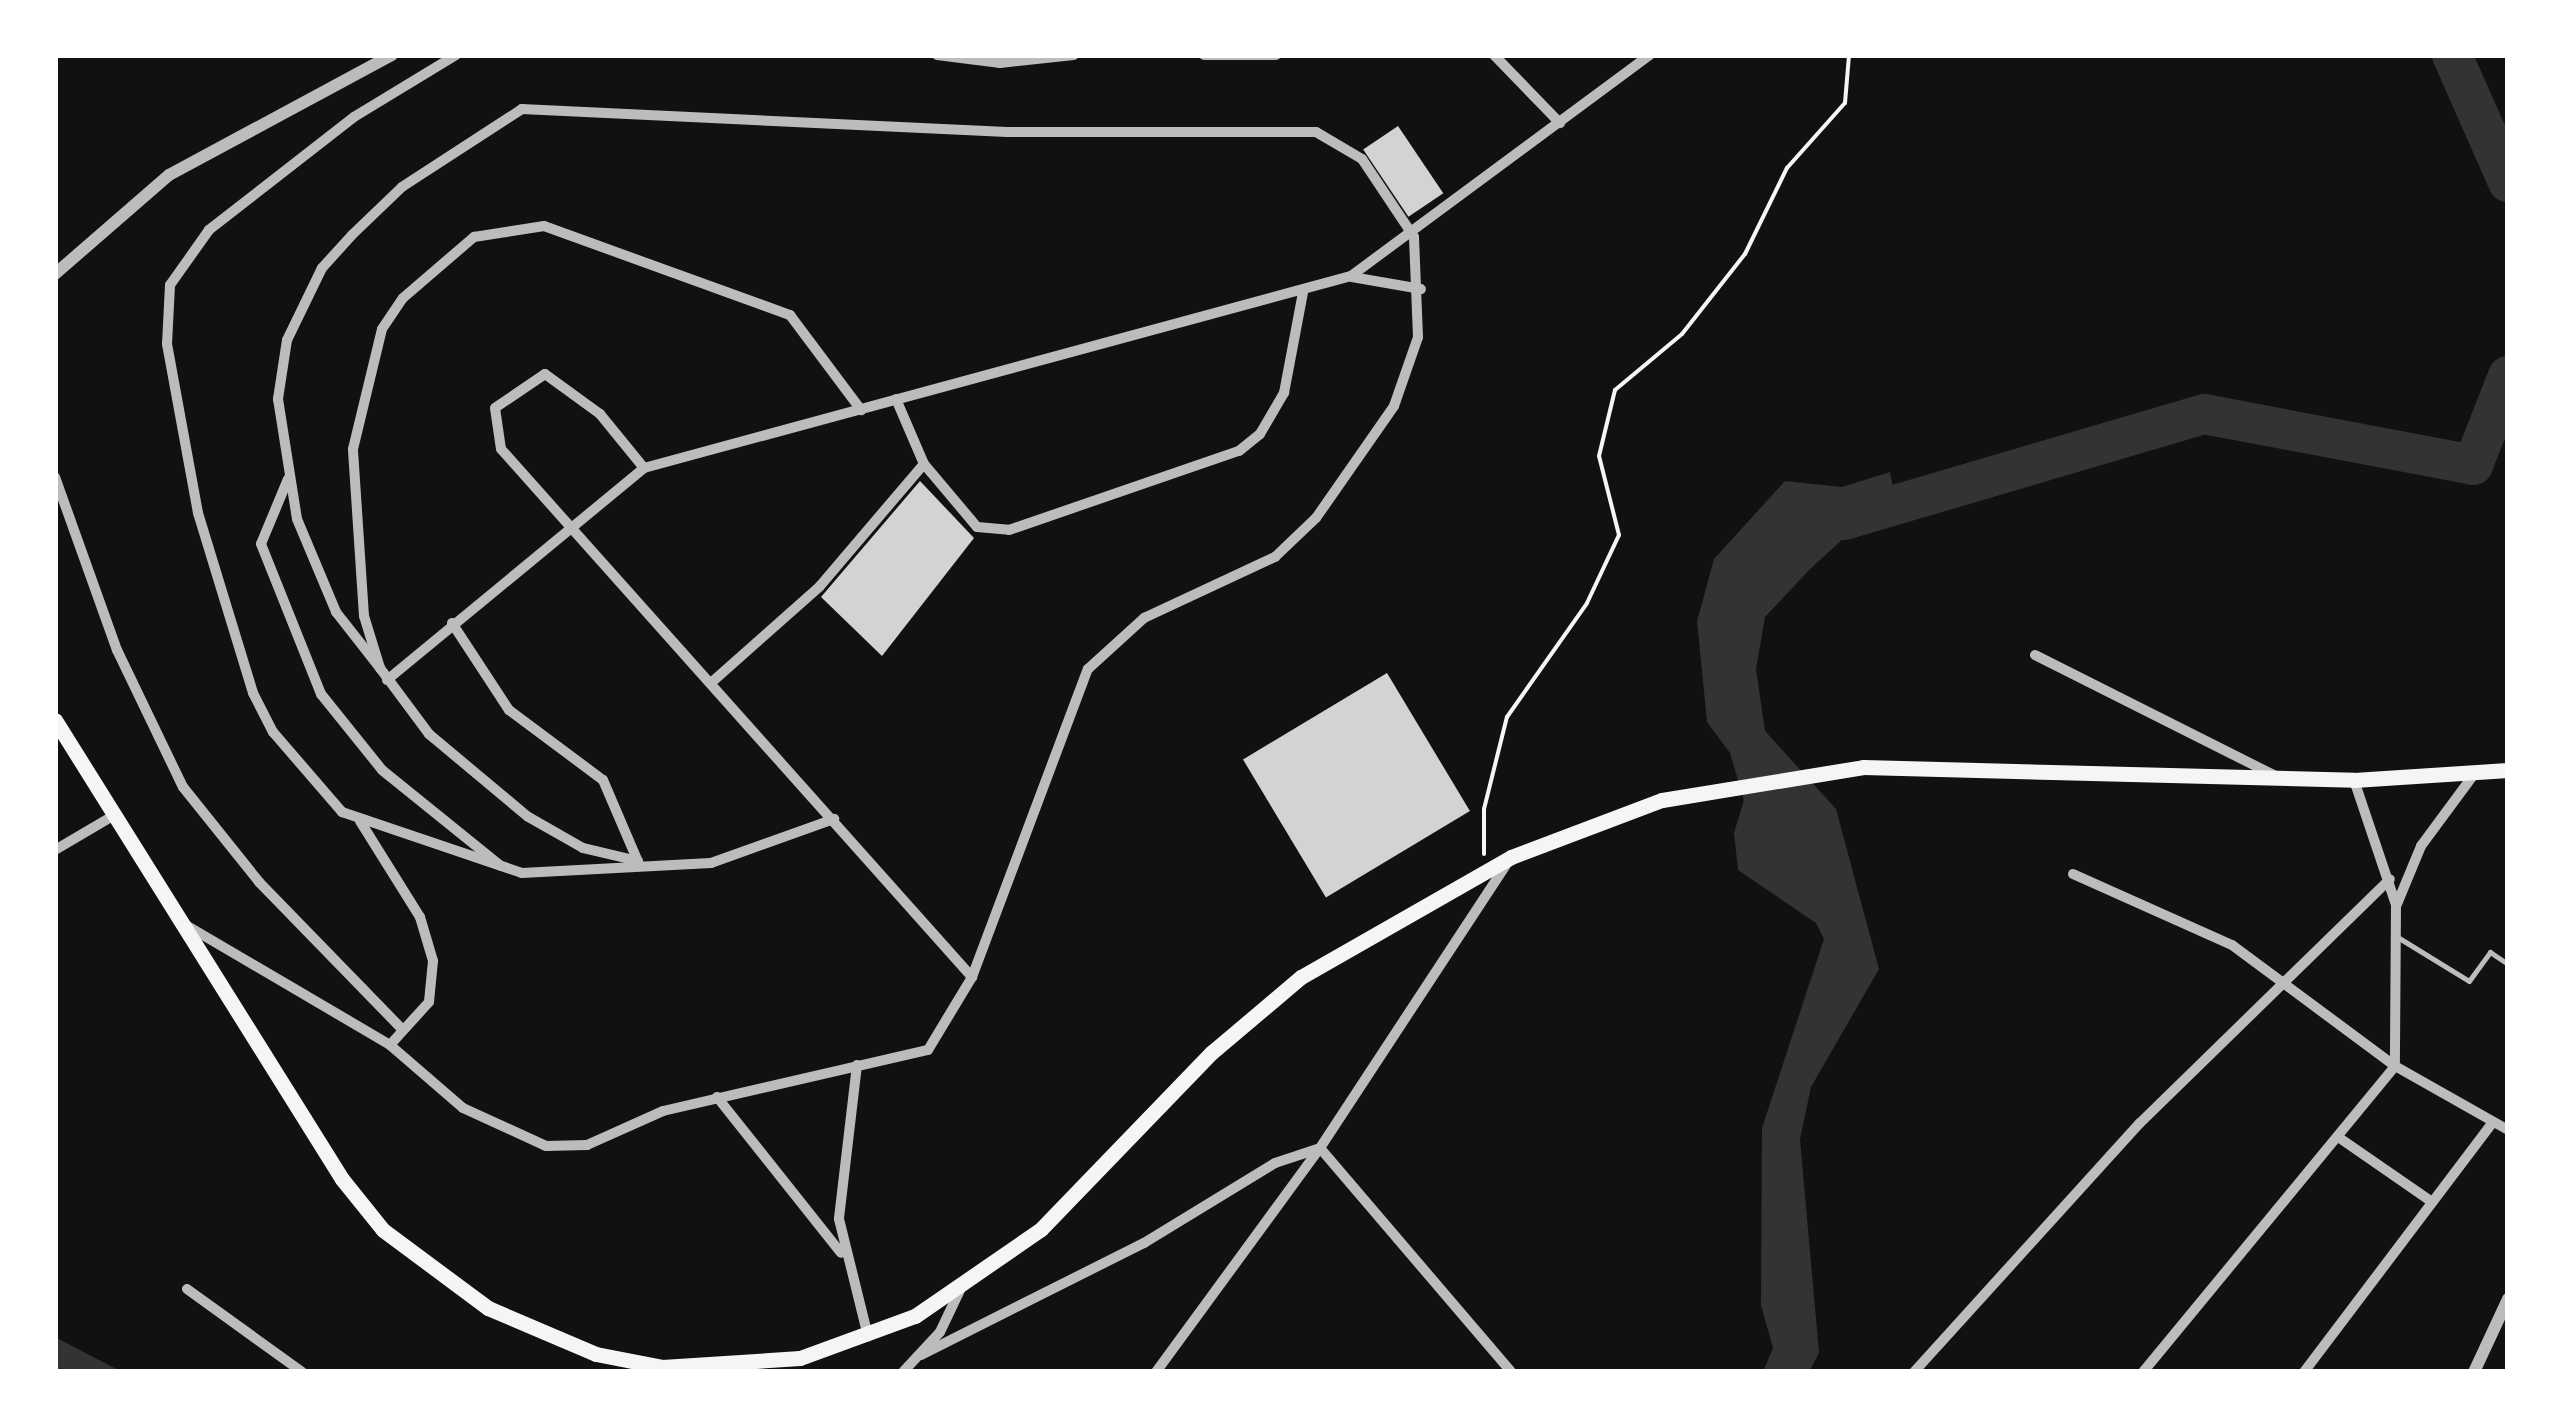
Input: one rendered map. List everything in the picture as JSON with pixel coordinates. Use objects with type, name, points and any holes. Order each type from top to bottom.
[{"type":"main road","points":[[55,720],[342,1179],[383,1230],[488,1308],[596,1354],[662,1367],[762,1364],[868,1336],[960,1288],[1042,1229],[1199,1064],[1301,977],[1511,857],[1706,788],[1863,768],[2354,780],[2508,770]]},
{"type":"street","points":[[55,274],[98,227],[169,176],[392,55]]},
{"type":"street","points":[[456,55],[354,117],[210,230],[177,266],[166,314],[198,513],[239,657],[273,732],[317,791],[358,819],[506,870],[551,877],[766,850],[834,819]]},
{"type":"street","points":[[938,55],[1000,64],[1074,55]]},
{"type":"street","points":[[1204,55],[1276,55]]},
{"type":"street","points":[[1494,55],[1560,123]]},
{"type":"street","points":[[386,680],[644,468],[1351,276],[1414,237],[1650,55]]},
{"type":"street","points":[[183,923],[390,1044],[463,1108],[546,1146],[587,1145],[717,1098],[928,1050],[972,977],[1088,669],[1144,618],[1274,557],[1316,518],[1408,376],[1422,289],[1414,237],[1362,159],[1316,132],[1008,132],[522,109],[402,186],[322,268],[280,374],[288,478],[328,595],[386,680],[430,734],[527,816],[583,848],[640,865]]},
{"type":"street","points":[[380,668],[364,616],[353,450],[382,330],[403,298],[474,237],[544,226],[790,315],[821,344],[862,410]]},
{"type":"street","points":[[1351,276],[1422,289]]},
{"type":"street","points":[[896,399],[924,464],[977,527],[1009,530],[1239,452],[1284,393],[1303,292]]},
{"type":"street","points":[[644,468],[562,384],[545,374],[518,386],[495,408],[501,448],[972,977]]},
{"type":"street","points":[[712,682],[820,586],[924,464]]},
{"type":"street","points":[[55,478],[117,650],[183,787],[259,882],[403,1030]]},
{"type":"street","points":[[288,478],[260,544],[321,694],[382,770],[506,870]]},
{"type":"street","points":[[452,623],[509,710],[603,780],[640,865]]},
{"type":"street","points":[[2035,656],[2280,778]]},
{"type":"street","points":[[2396,905],[2421,846],[2475,773]]},
{"type":"street","points":[[2142,1372],[2341,1139],[2395,1066],[2396,905],[2354,780]]},
{"type":"street","points":[[55,850],[116,814]]},
{"type":"street","points":[[358,819],[420,916],[433,961],[429,1002],[390,1044]]},
{"type":"street","points":[[1156,1372],[1180,1347],[1320,1148],[1511,857]]},
{"type":"street","points":[[2073,874],[2181,919],[2285,978],[2395,1066],[2508,1130]]},
{"type":"street","points":[[1914,1372],[2285,978],[2390,879]]},
{"type":"street","points":[[841,1254],[856,1065]]},
{"type":"street","points":[[717,1098],[841,1254],[868,1336]]},
{"type":"street","points":[[2304,1372],[2494,1122]]},
{"type":"street","points":[[2341,1139],[2432,1202]]},
{"type":"street","points":[[902,1372],[922,1355],[1144,1243],[1274,1163],[1320,1148]]},
{"type":"street","points":[[1320,1148],[1511,1372]]},
{"type":"street","points":[[922,1355],[960,1288]]},
{"type":"street","points":[[188,1289],[302,1372]]},
{"type":"street","points":[[2474,1372],[2508,1300]]},
{"type":"lane","points":[[2396,937],[2468,980],[2490,952],[2508,964]]},
{"type":"path","points":[[1485,870],[1484,809],[1508,717],[1607,571],[1620,534],[1599,456],[1614,390],[1682,334],[1746,254],[1787,168],[1844,103],[1849,55]]},
{"type":"shaded area","points":[[1890,472],[1899,519],[1844,538],[1810,569],[1765,617],[1756,669],[1765,731],[1836,809],[1879,969],[1811,1087],[1800,1139],[1819,1353],[1809,1372],[1763,1372],[1773,1348],[1761,1305],[1762,1128],[1824,939],[1816,923],[1738,870],[1734,833],[1744,800],[1730,753],[1707,722],[1697,621],[1714,559],[1785,481],[1842,487]]},
{"type":"shaded area","points":[[55,1337],[122,1372],[55,1372]]},
{"type":"building","points":[[1398,126],[1443,193],[1408,217],[1363,149]]},
{"type":"building","points":[[920,481],[974,538],[882,656],[821,597]]},
{"type":"building","points":[[1387,673],[1470,811],[1326,898],[1243,760]]},
{"type":"waterway","points":[[2452,55],[2508,182]]},
{"type":"waterway","points":[[1844,520],[2204,414],[2473,465],[2508,376]]}]
